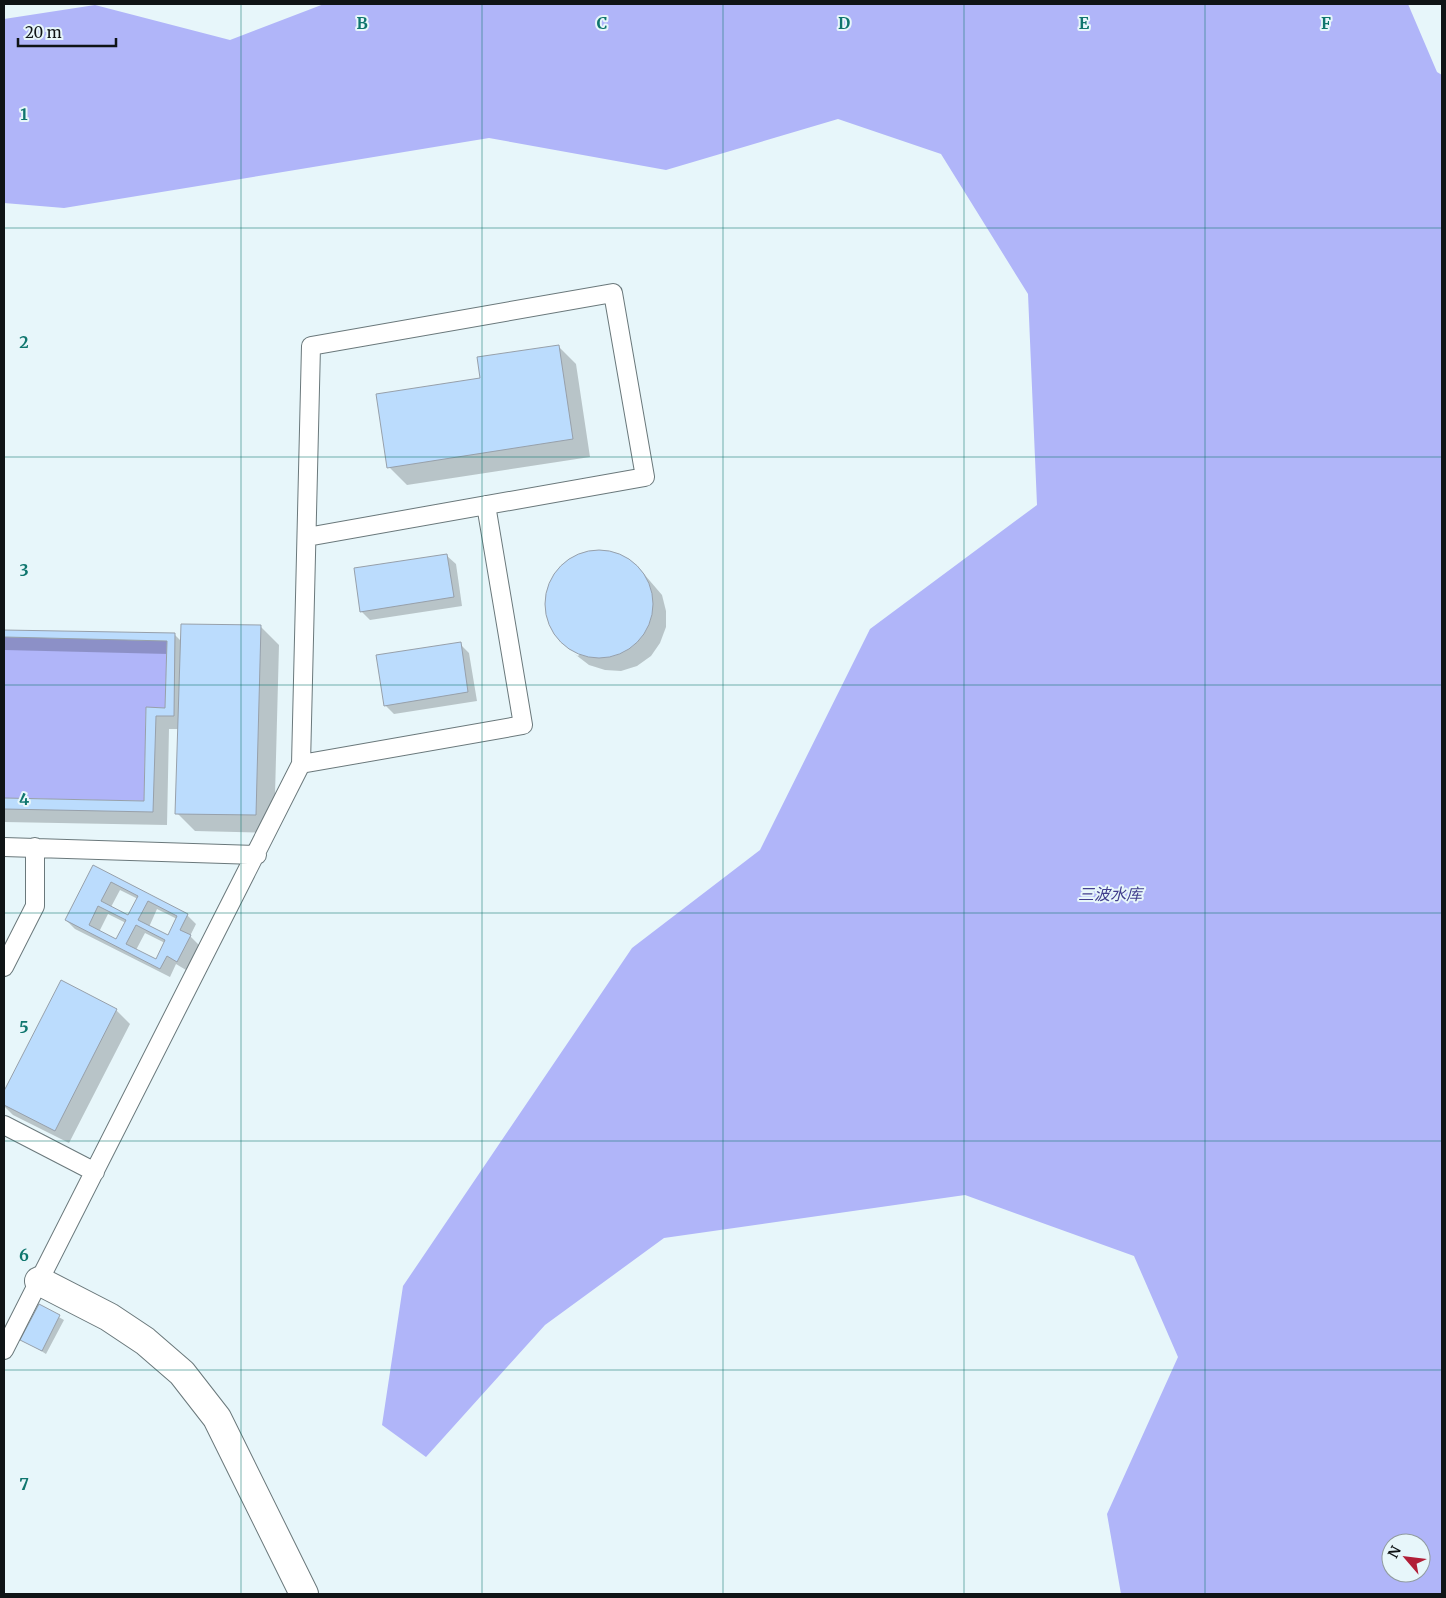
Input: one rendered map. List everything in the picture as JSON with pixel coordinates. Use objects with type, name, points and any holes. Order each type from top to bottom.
[{"type":"street","points":[[39,1281],[109,1317],[145,1341],[182,1373],[217,1418],[304,1594]]},
{"type":"lane","points":[[4,1350],[301,764],[311,346],[613,293],[644,477],[307,537]]},
{"type":"lane","points":[[301,764],[523,725],[486,505]]},
{"type":"lane","points":[[4,847],[257,854]]},
{"type":"lane","points":[[4,967],[35,906],[35,847]]},
{"type":"lane","points":[[4,1125],[95,1172]]},
{"type":"water","name":"三波水库","points":[[324,4],[1408,4],[1437,72],[1442,75],[1442,1594],[1121,1594],[1107,1514],[1178,1357],[1134,1256],[965,1195],[664,1238],[545,1325],[426,1457],[382,1425],[403,1286],[632,948],[760,850],[870,629],[1037,505],[1028,294],[941,154],[838,119],[666,170],[489,138],[64,208],[4,203],[4,19],[95,5],[230,40]]},
{"type":"water","points":[[4,637],[167,641],[165,708],[146,708],[144,801],[4,798]]},
{"type":"building","points":[[559,345],[573,439],[387,468],[376,394],[480,378],[477,357]]},
{"type":"building","points":[[599,550],[620,554],[637,566],[649,583],[653,604],[649,625],[637,642],[620,654],[599,658],[578,654],[561,642],[549,625],[545,604],[549,583],[561,566],[578,554]]},
{"type":"building","points":[[447,554],[454,597],[360,612],[354,568]]},
{"type":"building","points":[[181,624],[261,625],[256,815],[175,814]]},
{"type":"building","points":[[4,630],[175,633],[174,716],[156,716],[153,812],[4,809],[4,798],[144,801],[146,707],[165,708],[167,641],[4,637]]},
{"type":"building","points":[[461,642],[468,692],[384,706],[376,655]]},
{"type":"building","points":[[93,865],[188,914],[180,930],[191,935],[177,962],[167,956],[160,969],[65,920]],"holes":[[[111,882],[138,896],[128,915],[101,901]],[[148,901],[177,916],[168,935],[138,920]],[[98,906],[126,920],[116,939],[89,925]],[[136,925],[165,940],[156,959],[126,944]]]},
{"type":"building","points":[[61,980],[117,1009],[55,1131],[4,1105],[4,1091]]},
{"type":"building","points":[[39,1304],[60,1315],[42,1351],[20,1340]]}]
